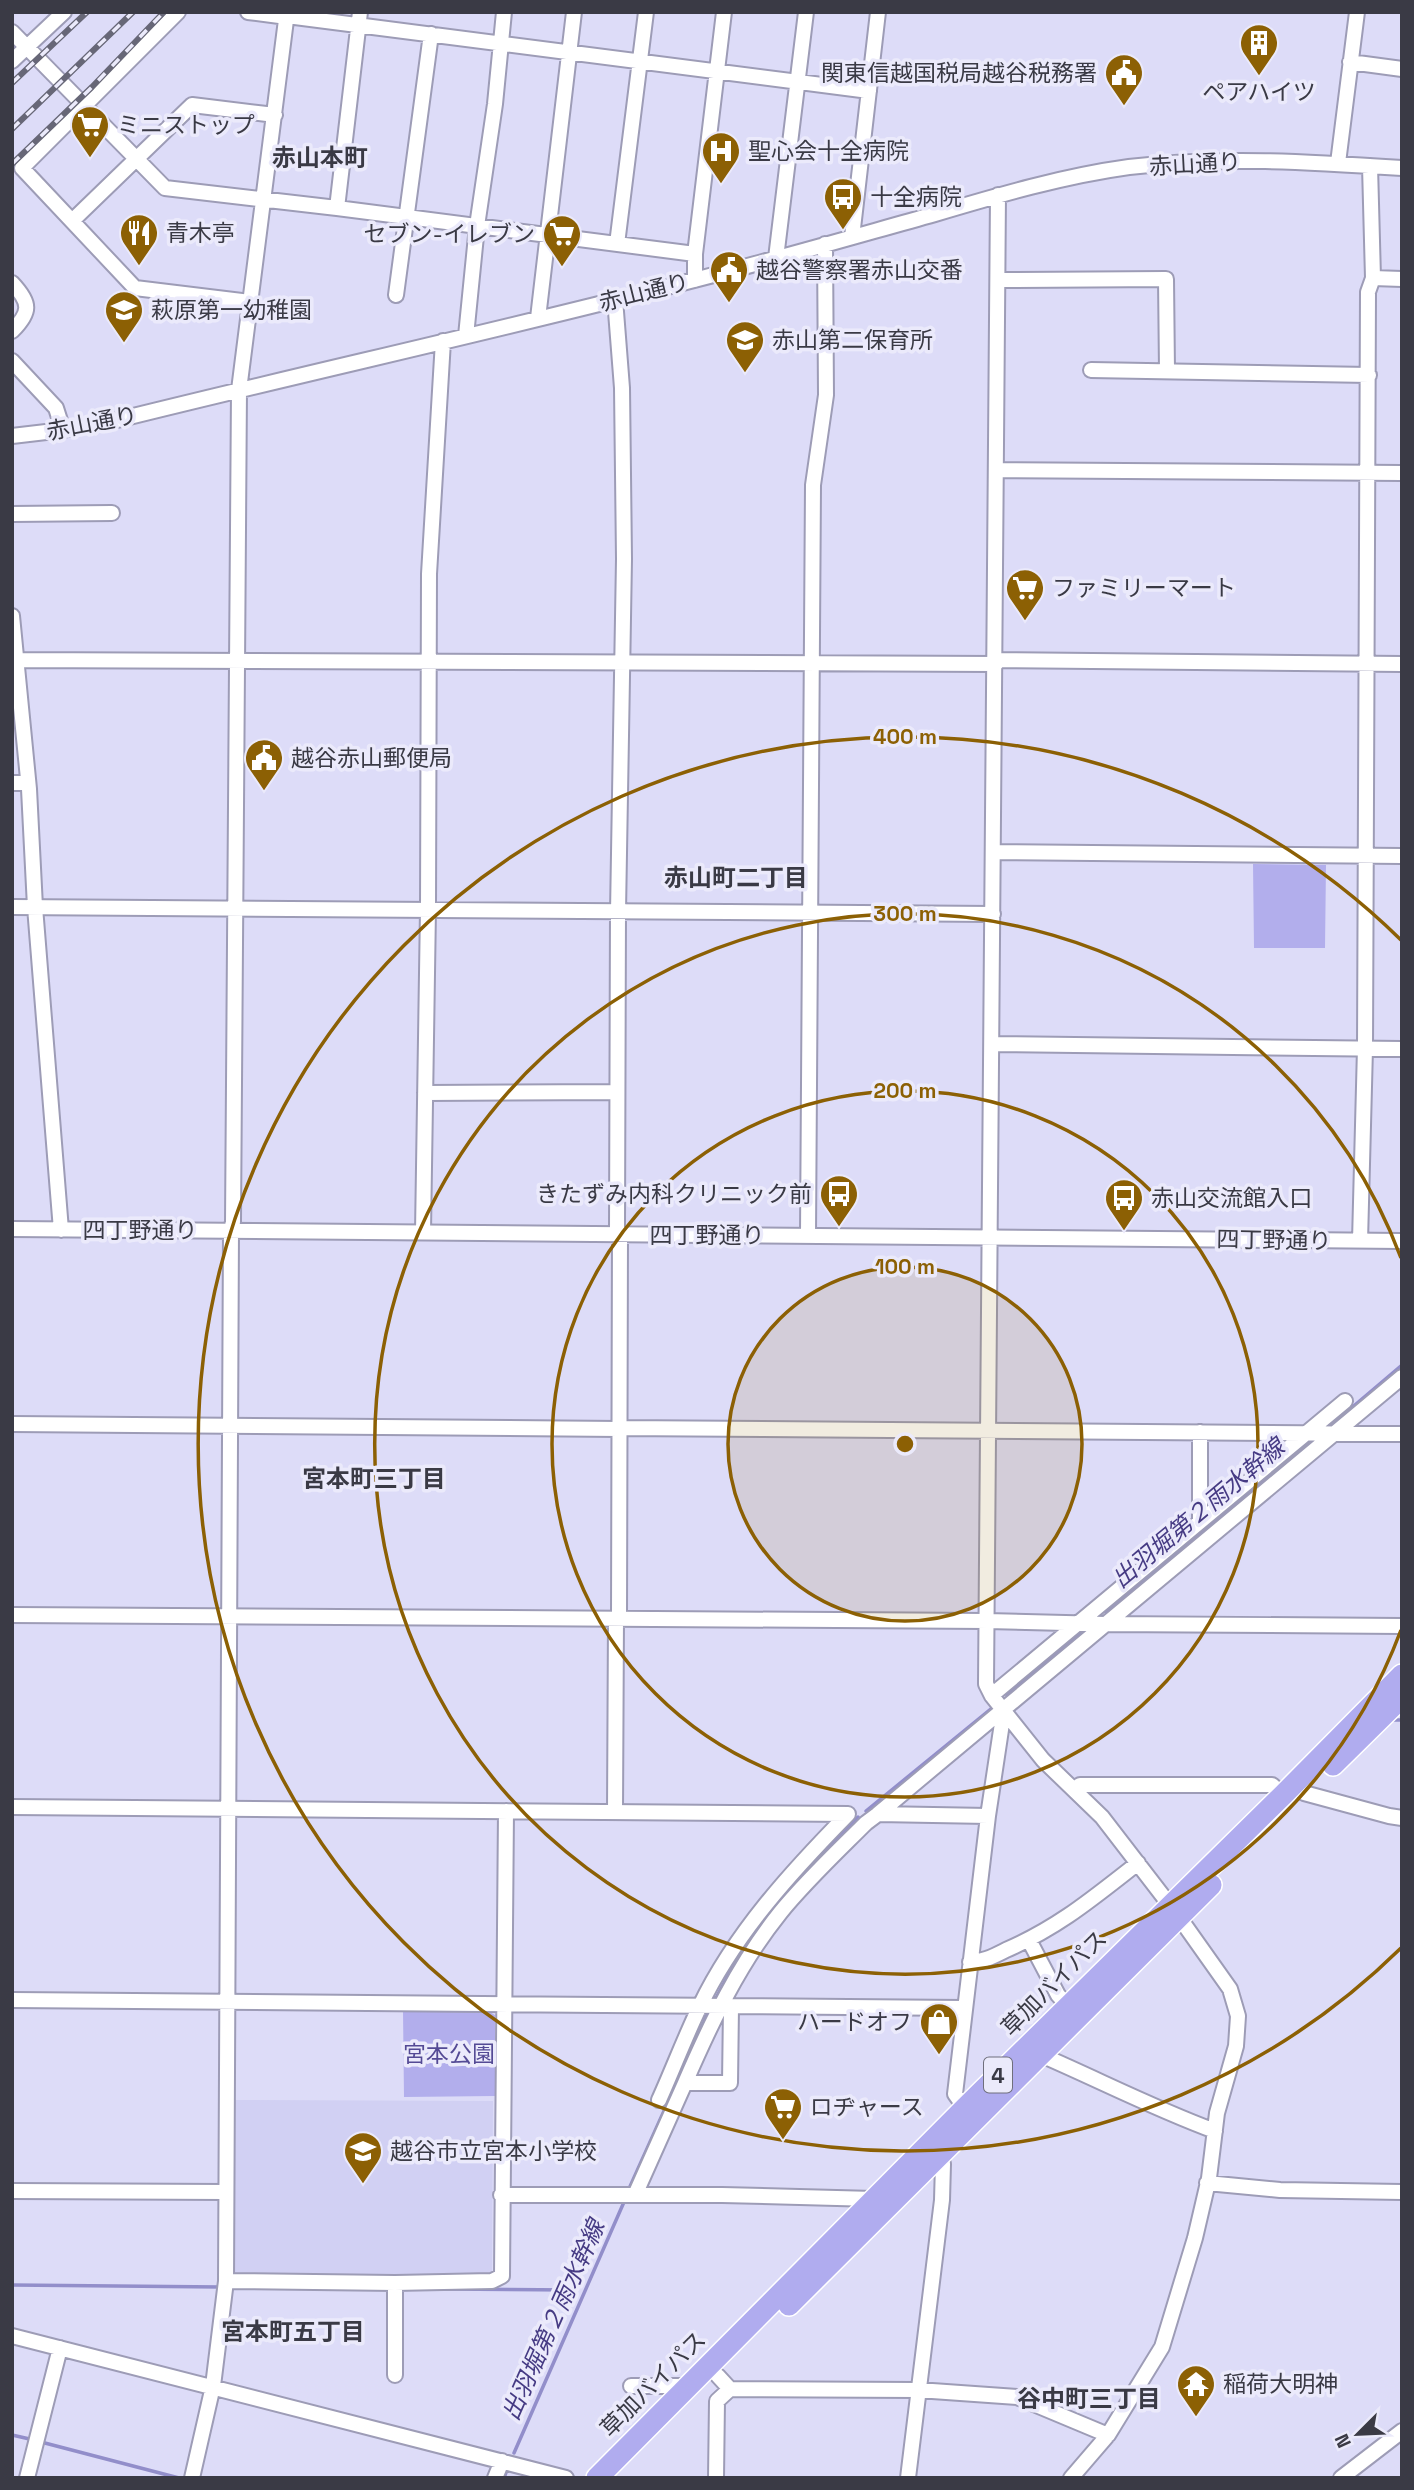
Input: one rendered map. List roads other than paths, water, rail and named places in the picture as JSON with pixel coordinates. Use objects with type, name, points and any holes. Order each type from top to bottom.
[{"type":"highway","name":"草加バイパス","points":[[1294,1794],[1402,1675]]},
{"type":"highway","name":"草加バイパス","points":[[597,2478],[1068,2007],[1174,1911],[1294,1794],[1401,1701]]},
{"type":"highway","name":"草加バイパス","points":[[615,2478],[724,2382],[940,2154],[1041,2055],[1174,1911]]},
{"type":"street","points":[[12,61],[64,12]]},
{"type":"street","points":[[178,12],[22,169],[135,288],[250,302]]},
{"type":"street","points":[[248,12],[359,19],[431,34],[869,92]]},
{"type":"street","points":[[466,336],[504,12]]},
{"type":"street","points":[[538,318],[574,12]]},
{"type":"street","points":[[617,244],[646,12]]},
{"type":"street","points":[[695,280],[695,254],[724,12]]},
{"type":"street","points":[[776,258],[806,12]]},
{"type":"street","points":[[852,237],[878,12]]},
{"type":"street","points":[[1338,163],[1357,12]]},
{"type":"street","points":[[192,2478],[213,2386],[226,2281],[231,1230],[234,1209],[239,390],[287,15]]},
{"type":"street","points":[[337,208],[359,19]]},
{"type":"street","points":[[12,32],[165,188],[408,216],[695,254]]},
{"type":"street","points":[[396,295],[431,34]]},
{"type":"street","points":[[1350,62],[1402,69]]},
{"type":"street","points":[[72,220],[192,105],[275,115]]},
{"type":"street","name":"赤山通り","points":[[12,436],[63,430],[466,336],[695,280],[998,195],[1069,178],[1131,167],[1226,161],[1338,163],[1402,168]]},
{"type":"street","points":[[1360,1241],[1365,1048],[1368,292],[1373,278],[1370,166]]},
{"type":"street","points":[[998,195],[986,1684],[992,1696],[1043,1760],[1102,1816],[1138,1863],[1230,1989],[1238,2016],[1236,2046],[1217,2113],[1208,2183],[1163,2347],[1108,2435],[1071,2478]]},
{"type":"street","points":[[808,1235],[813,485],[826,395],[825,244]]},
{"type":"street","points":[[1373,278],[1402,279]]},
{"type":"street","points":[[999,279],[1166,279],[1167,371]]},
{"type":"street","points":[[12,283],[22,293],[27,309],[24,319],[12,331]]},
{"type":"street","points":[[615,299],[622,388],[624,559],[618,912],[617,1230],[620,1235],[615,1812]]},
{"type":"street","points":[[423,1232],[429,574],[443,341]]},
{"type":"street","points":[[12,361],[55,408],[63,430]]},
{"type":"street","points":[[1091,370],[1369,375]]},
{"type":"street","points":[[996,470],[1402,473]]},
{"type":"street","points":[[12,514],[112,513]]},
{"type":"street","points":[[12,616],[28,783],[35,907],[61,1230]]},
{"type":"street","points":[[15,661],[812,665],[996,662],[1402,664]]},
{"type":"street","points":[[12,783],[28,783]]},
{"type":"street","points":[[994,852],[1402,856]]},
{"type":"street","points":[[12,906],[993,914]]},
{"type":"street","points":[[992,1044],[1402,1049]]},
{"type":"street","points":[[425,1093],[617,1092]]},
{"type":"street","name":"四丁野通り","points":[[12,1229],[1402,1241]]},
{"type":"street","points":[[635,2195],[685,2083],[757,1945],[780,1913],[821,1869],[878,1814],[1402,1377]]},
{"type":"street","points":[[992,1696],[1345,1401]]},
{"type":"street","points":[[12,1424],[1402,1434]]},
{"type":"street","points":[[1200,1432],[1200,1521]]},
{"type":"street","points":[[12,1615],[987,1620],[1105,1624],[1402,1626]]},
{"type":"street","points":[[965,2108],[955,2094],[988,1816],[1004,1710]]},
{"type":"street","points":[[1074,1790],[1080,1785],[1272,1784],[1294,1794],[1402,1818]]},
{"type":"street","points":[[12,1807],[848,1814],[792,1874],[739,1942],[701,2004],[659,2101]]},
{"type":"street","points":[[226,2281],[395,2283],[492,2281],[502,2276],[506,1811]]},
{"type":"street","points":[[878,1814],[988,1816]]},
{"type":"street","points":[[970,1962],[980,1962],[1067,1919],[1138,1863]]},
{"type":"street","points":[[1029,1940],[1058,1995],[1068,2007]]},
{"type":"street","points":[[12,2000],[964,2008]]},
{"type":"street","points":[[685,2083],[730,2083],[725,2007]]},
{"type":"street","points":[[1041,2055],[1112,2085],[1167,2113],[1215,2131]]},
{"type":"street","points":[[908,2478],[942,2200],[943,2164],[940,2154]]},
{"type":"street","points":[[1208,2183],[1280,2190],[1402,2192]]},
{"type":"street","points":[[12,2191],[226,2192]]},
{"type":"street","points":[[501,2194],[874,2199]]},
{"type":"street","points":[[395,2283],[395,2375]]},
{"type":"street","points":[[12,2336],[566,2478]]},
{"type":"street","points":[[12,2473],[28,2478],[60,2348]]},
{"type":"street","points":[[716,2478],[717,2401],[724,2382],[1017,2397],[1108,2435]]},
{"type":"street","points":[[631,2386],[688,2386]]},
{"type":"street","points":[[1341,2478],[1402,2431]]},
{"type":"street","points":[[495,2478],[502,2462]]},
{"type":"waterway","name":"出羽堀第２雨水幹線","points":[[1329,1427],[1402,1365]]},
{"type":"waterway","name":"出羽堀第２雨水幹線","points":[[1106,1612],[1313,1441]]},
{"type":"waterway","name":"出羽堀第２雨水幹線","points":[[1007,1695],[1080,1634]]},
{"type":"waterway","name":"出羽堀第２雨水幹線","points":[[866,1811],[992,1708]]},
{"type":"waterway","points":[[1393,1720],[1402,1720]]},
{"type":"waterway","name":"出羽堀第２雨水幹線","points":[[764,1923],[784,1894],[858,1817]]},
{"type":"waterway","name":"出羽堀第２雨水幹線","points":[[716,1998],[732,1968],[753,1938]]},
{"type":"waterway","name":"出羽堀第２雨水幹線","points":[[628,2191],[708,2013]]},
{"type":"waterway","name":"出羽堀第２雨水幹線","points":[[514,2453],[624,2202]]},
{"type":"waterway","points":[[12,2285],[220,2287]]},
{"type":"waterway","points":[[445,2289],[571,2290]]},
{"type":"waterway","points":[[12,2435],[34,2440]]},
{"type":"waterway","points":[[41,2442],[179,2478]]},
{"type":"waterway","name":"出羽堀第２雨水幹線","points":[[504,2478],[507,2470]]},
{"type":"railway","points":[[12,83],[87,12]]},
{"type":"railway","points":[[12,129],[133,12]]},
{"type":"railway","points":[[12,164],[92,87],[164,12]]},
{"type":"place","name":"ペアハイツ","points":[[1259,77]]},
{"type":"place","name":"関東信越国税局越谷税務署","points":[[1124,107]]},
{"type":"place","name":"ミニストップ","points":[[90,159]]},
{"type":"place","name":"聖心会十全病院","points":[[721,185]]},
{"type":"place","name":"十全病院","points":[[843,231]]},
{"type":"place","name":"青木亭","points":[[139,267]]},
{"type":"place","name":"セブン-イレブン","points":[[562,268]]},
{"type":"place","name":"越谷警察署赤山交番","points":[[729,304]]},
{"type":"place","name":"萩原第一幼稚園","points":[[124,344]]},
{"type":"place","name":"赤山第二保育所","points":[[745,374]]},
{"type":"place","name":"ファミリーマート","points":[[1025,622]]},
{"type":"place","name":"越谷赤山郵便局","points":[[264,792]]},
{"type":"place","name":"きたずみ内科クリニック前","points":[[839,1228]]},
{"type":"place","name":"赤山交流館入口","points":[[1124,1232]]},
{"type":"place","name":"ハードオフ","points":[[939,2056]]},
{"type":"place","name":"ロヂャース","points":[[783,2141]]},
{"type":"place","name":"越谷市立宮本小学校","points":[[363,2185]]},
{"type":"place","name":"稲荷大明神","points":[[1196,2418]]},
{"type":"district","name":"赤山本町","points":[[320,157]]},
{"type":"district","name":"赤山町二丁目","points":[[736,877]]},
{"type":"district","name":"宮本町三丁目","points":[[374,1478]]},
{"type":"district","name":"宮本町五丁目","points":[[293,2331]]},
{"type":"district","name":"谷中町三丁目","points":[[1089,2398]]},
{"type":"park label","name":"宮本公園","points":[[449,2054]]}]
